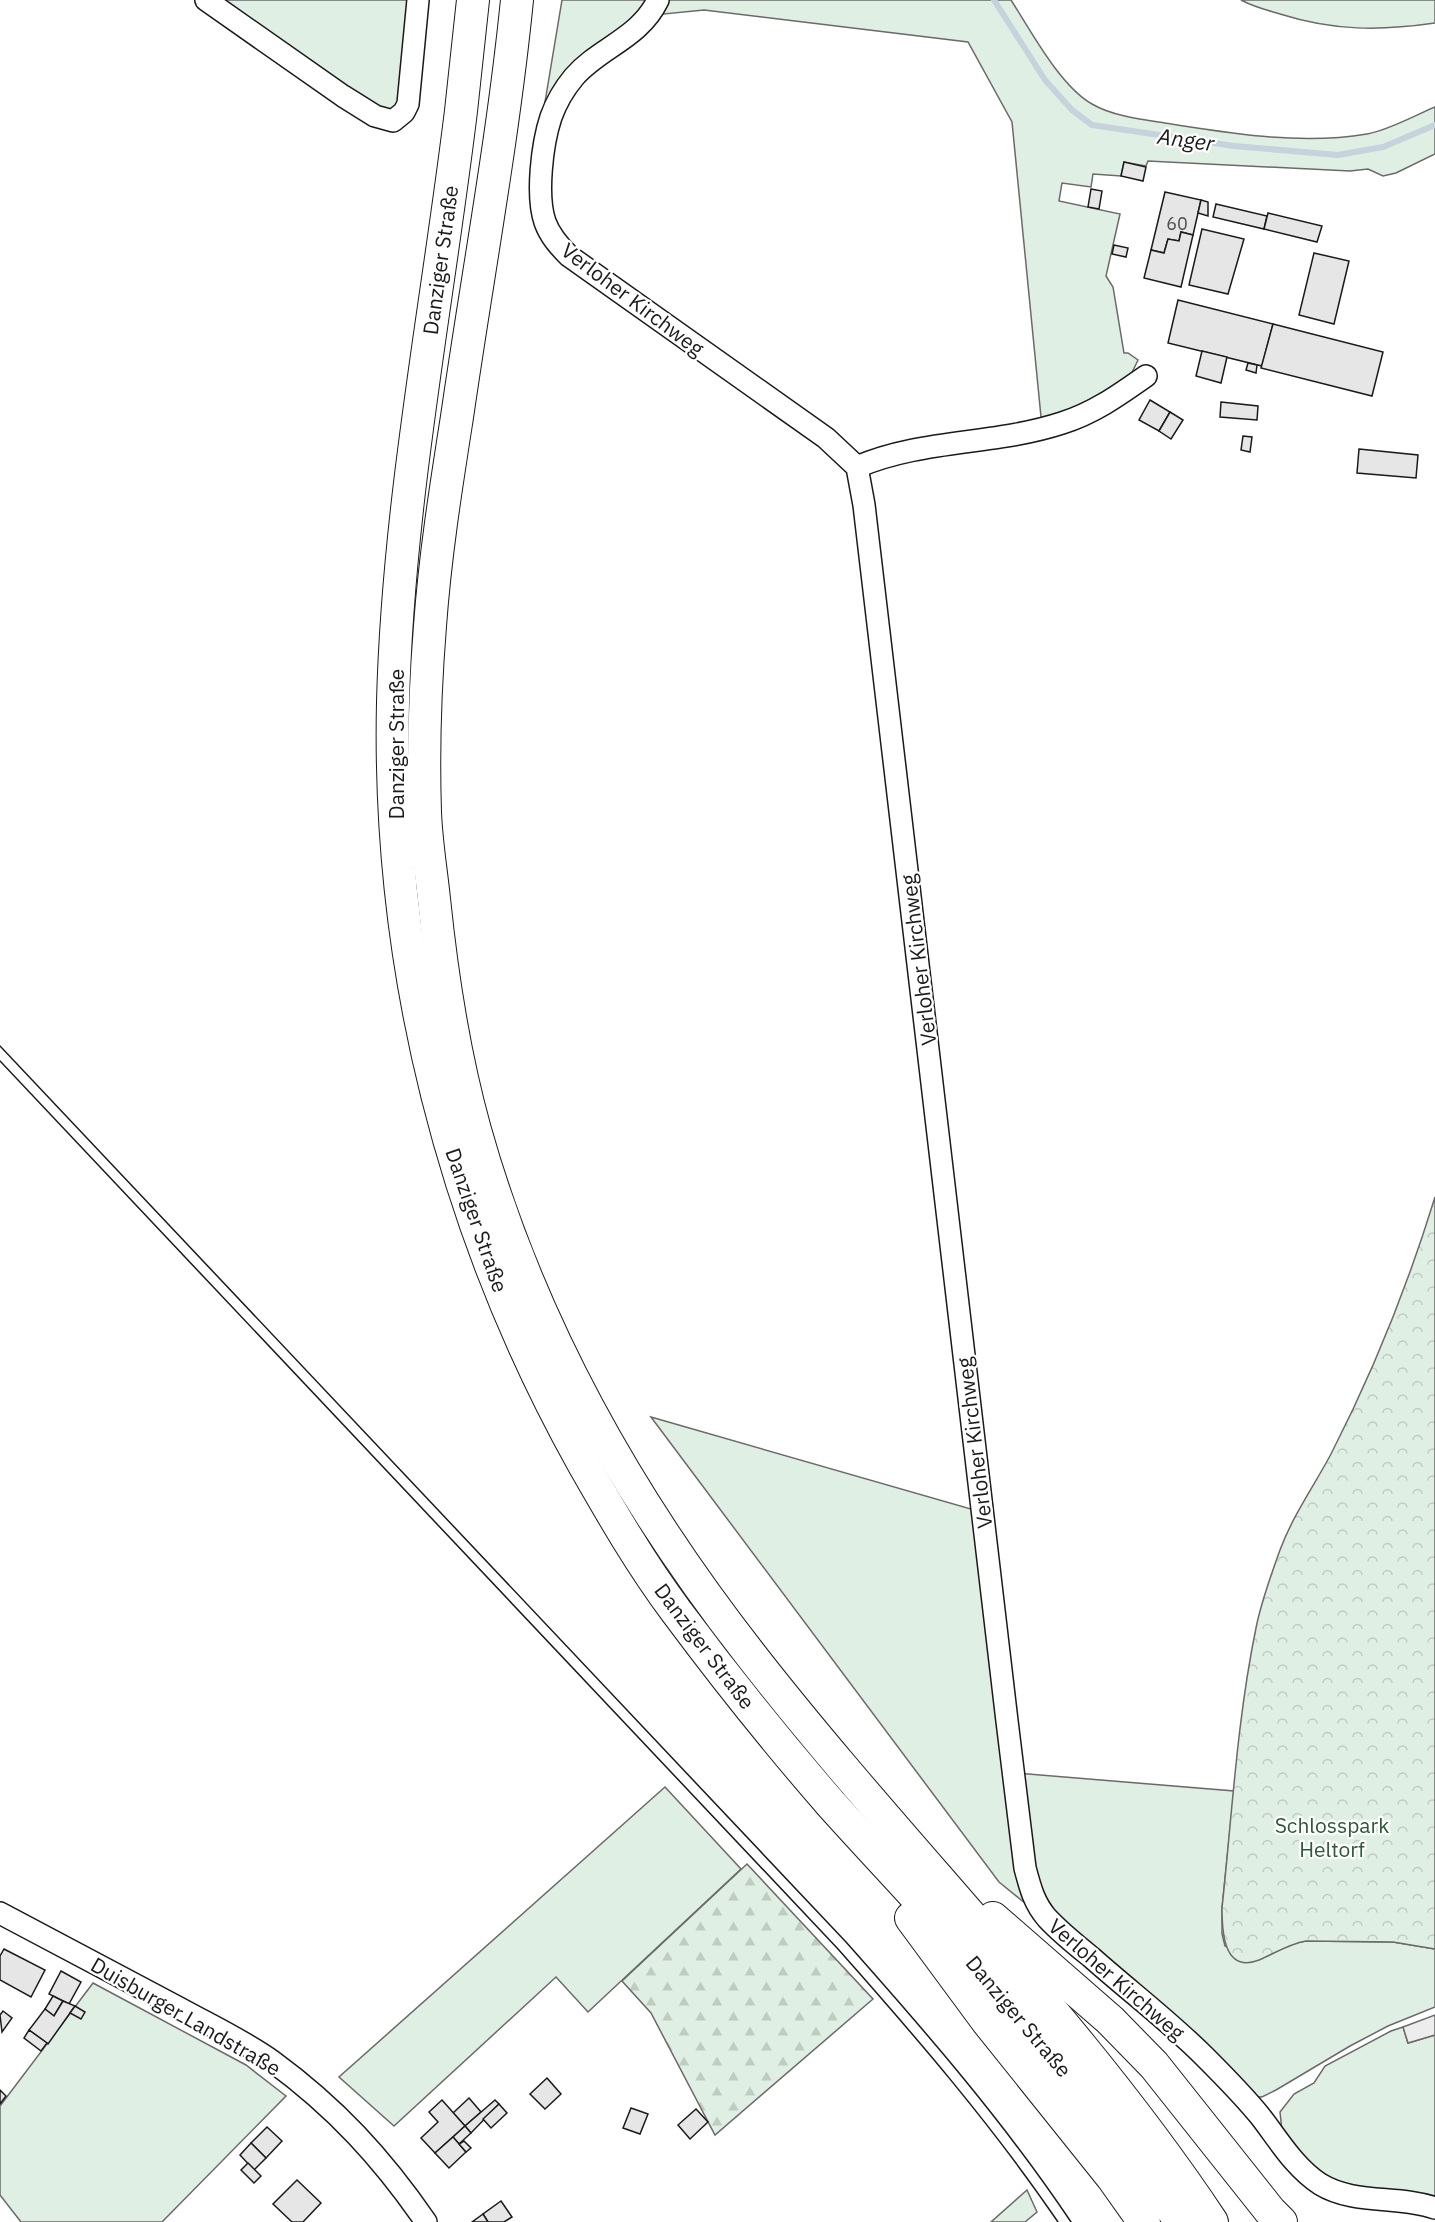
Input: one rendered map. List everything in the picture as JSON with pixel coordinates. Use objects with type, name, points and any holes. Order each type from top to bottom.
[{"type":"highway","name":"Danziger Straße","points":[[472,0],[461,112],[410,489],[398,611],[393,705],[396,811],[405,931],[423,1040],[469,1208],[511,1318],[558,1418],[624,1536],[674,1608],[775,1737],[966,1952],[1049,2051],[1146,2172],[1181,2222]]},
{"type":"highway","name":"Danziger Straße","points":[[517,0],[502,120],[438,543],[425,708],[425,818],[436,925],[452,1029],[475,1130],[501,1210],[542,1311],[585,1402],[653,1520],[749,1653],[1086,2053],[1167,2157],[1212,2222]]},
{"type":"highway","points":[[830,1801],[832,1823],[906,1912],[987,2021],[1112,2177],[1144,2222]]},
{"type":"highway","points":[[922,1859],[950,1871],[1001,1926],[1110,2020],[1154,2065],[1281,2222]]},
{"type":"street","points":[[206,0],[343,96],[375,116],[393,121],[404,112],[408,104],[418,0]]},
{"type":"street","name":"Verloher Kirchweg","points":[[658,0],[651,13],[636,30],[586,65],[557,102],[550,118],[545,142],[541,208],[548,229],[569,256],[826,438],[857,466],[867,529],[1008,1732],[1025,1868],[1031,1892],[1037,1905],[1067,1937],[1203,2055],[1258,2114],[1306,2174],[1322,2185],[1357,2196],[1419,2203],[1435,2208]]},
{"type":"street","points":[[857,466],[906,451],[1012,435],[1061,424],[1098,408],[1146,376]]},
{"type":"street","name":"Duisburger Landstraße","points":[[0,1913],[138,1986],[270,2060],[307,2088],[365,2143],[426,2222]]},
{"type":"green space","points":[[211,0],[416,0],[407,93],[393,111],[381,112]]},
{"type":"green space","points":[[562,0],[653,0],[541,126]]},
{"type":"green space","points":[[660,0],[1011,0],[1047,57],[1069,85],[1092,104],[1110,112],[1195,128],[1269,137],[1318,138],[1375,132],[1435,107],[1435,154],[1396,173],[1383,176],[1368,169],[1350,171],[1148,161],[1146,166],[1124,162],[1121,176],[1093,174],[1091,187],[1062,183],[1059,201],[1120,214],[1106,276],[1113,287],[1124,353],[1138,360],[1125,387],[1042,427],[1012,122],[968,42],[704,10],[654,15]]},
{"type":"green space","points":[[1241,0],[1435,0],[1435,23],[1376,28],[1319,24],[1260,8]]},
{"type":"green space","name":"Schlosspark Heltorf","points":[[1435,1197],[1435,1949],[1393,1942],[1306,1941],[1288,1946],[1259,1960],[1247,1963],[1238,1961],[1231,1956],[1227,1948],[1222,1908],[1249,1663],[1261,1608],[1285,1537],[1331,1454],[1375,1360],[1413,1263]]},
{"type":"green space","points":[[651,1417],[978,1511],[1031,1908],[999,1882]]},
{"type":"green space","points":[[1016,1773],[1234,1791],[1222,1908],[1222,1934],[1225,1946],[1258,1960],[1294,1943],[1306,1941],[1393,1942],[1435,1949],[1435,2007],[1388,2026],[1262,2097],[1249,2096],[1040,1902]]},
{"type":"green space","points":[[665,1787],[741,1869],[588,2012],[556,1977],[394,2126],[339,2077]]},
{"type":"green space","points":[[747,1864],[873,1999],[715,2135],[651,2013],[622,1981]]},
{"type":"green space","points":[[93,1983],[246,2065],[286,2096],[162,2222],[21,2222],[0,2195],[0,2106]]},
{"type":"green space","points":[[1403,2027],[1408,2043],[1435,2035],[1435,2204],[1390,2196],[1319,2177],[1282,2131],[1280,2112],[1294,2094],[1314,2083],[1325,2066]]},
{"type":"green space","points":[[1027,2190],[1037,2212],[1025,2222],[991,2222]]},
{"type":"shaded area","points":[[1435,2015],[1435,2035],[1408,2043],[1403,2027]]},
{"type":"building","points":[[1124,162],[1146,167],[1143,181],[1121,176]]},
{"type":"building","points":[[1091,189],[1102,191],[1099,209],[1088,207]]},
{"type":"building","points":[[1165,192],[1201,200],[1193,235],[1181,232],[1179,241],[1168,239],[1164,253],[1151,250]]},
{"type":"building","points":[[1201,200],[1208,202],[1208,216],[1198,213]]},
{"type":"building","points":[[1216,204],[1267,216],[1264,229],[1213,217]]},
{"type":"building","points":[[1268,213],[1322,226],[1317,242],[1264,229]]},
{"type":"building","points":[[1202,229],[1244,239],[1228,294],[1189,285]]},
{"type":"building","points":[[1181,232],[1193,235],[1181,287],[1144,278],[1151,250],[1164,253],[1168,239],[1179,241]]},
{"type":"building","points":[[1114,245],[1128,248],[1126,257],[1112,254]]},
{"type":"building","points":[[1314,253],[1349,261],[1334,324],[1299,315]]},
{"type":"building","points":[[1178,300],[1273,324],[1262,366],[1168,343]]},
{"type":"building","points":[[1273,324],[1383,352],[1372,396],[1261,368]]},
{"type":"building","points":[[1202,351],[1227,357],[1221,383],[1196,376]]},
{"type":"building","points":[[1248,363],[1257,365],[1256,373],[1246,370]]},
{"type":"building","points":[[1150,400],[1170,412],[1159,431],[1139,420]]},
{"type":"building","points":[[1221,402],[1258,406],[1257,420],[1220,417]]},
{"type":"building","points":[[1170,412],[1183,420],[1171,439],[1159,431]]},
{"type":"building","points":[[1243,436],[1252,437],[1250,452],[1241,450]]},
{"type":"building","points":[[1359,449],[1418,455],[1416,478],[1357,473]]},
{"type":"building","points":[[4,1949],[45,1970],[31,1997],[0,1980],[0,1956]]},
{"type":"building","points":[[61,1971],[81,1982],[69,2004],[49,1994]]},
{"type":"building","points":[[53,1996],[63,2001],[54,2016],[45,2009]]},
{"type":"building","points":[[63,2001],[75,2006],[48,2044],[29,2030],[45,2009],[54,2016]]},
{"type":"building","points":[[75,2006],[85,2012],[81,2019],[70,2013]]},
{"type":"building","points":[[3,2011],[12,2018],[2,2032],[0,2015]]},
{"type":"building","points":[[29,2030],[47,2043],[41,2051],[24,2038]]},
{"type":"building","points":[[547,2078],[561,2094],[545,2109],[530,2094]]},
{"type":"building","points":[[0,2090],[6,2096],[0,2104]]},
{"type":"building","points":[[469,2098],[481,2112],[465,2126],[453,2113]]},
{"type":"building","points":[[442,2100],[465,2126],[435,2153],[421,2138],[438,2122],[429,2112]]},
{"type":"building","points":[[495,2100],[499,2104],[471,2133],[465,2126]]},
{"type":"building","points":[[499,2104],[507,2113],[491,2128],[483,2119]]},
{"type":"building","points":[[631,2108],[648,2114],[640,2134],[623,2128]]},
{"type":"building","points":[[696,2109],[708,2122],[690,2139],[678,2125]]},
{"type":"building","points":[[465,2126],[471,2133],[459,2144],[453,2137]]},
{"type":"building","points":[[267,2127],[282,2141],[266,2158],[251,2143]]},
{"type":"building","points":[[453,2137],[466,2152],[449,2168],[435,2153]]},
{"type":"building","points":[[464,2141],[471,2148],[466,2152],[459,2144]]},
{"type":"building","points":[[251,2143],[266,2158],[254,2170],[240,2155]]},
{"type":"building","points":[[248,2163],[261,2176],[254,2183],[241,2170]]},
{"type":"building","points":[[297,2180],[321,2203],[303,2222],[292,2222],[273,2204]]},
{"type":"building","points":[[501,2201],[512,2217],[504,2222],[488,2222],[483,2214]]},
{"type":"building","points":[[483,2214],[488,2222],[472,2222]]},
{"type":"waterway","name":"Anger","points":[[994,0],[1045,80],[1072,110],[1092,125],[1234,146],[1338,155],[1383,147],[1435,125]]},
{"type":"tram line","points":[[0,1046],[846,1942],[935,2044],[991,2113],[1071,2222]]},
{"type":"tram line","points":[[0,1061],[838,1949],[952,2082],[1007,2151],[1058,2222]]}]
